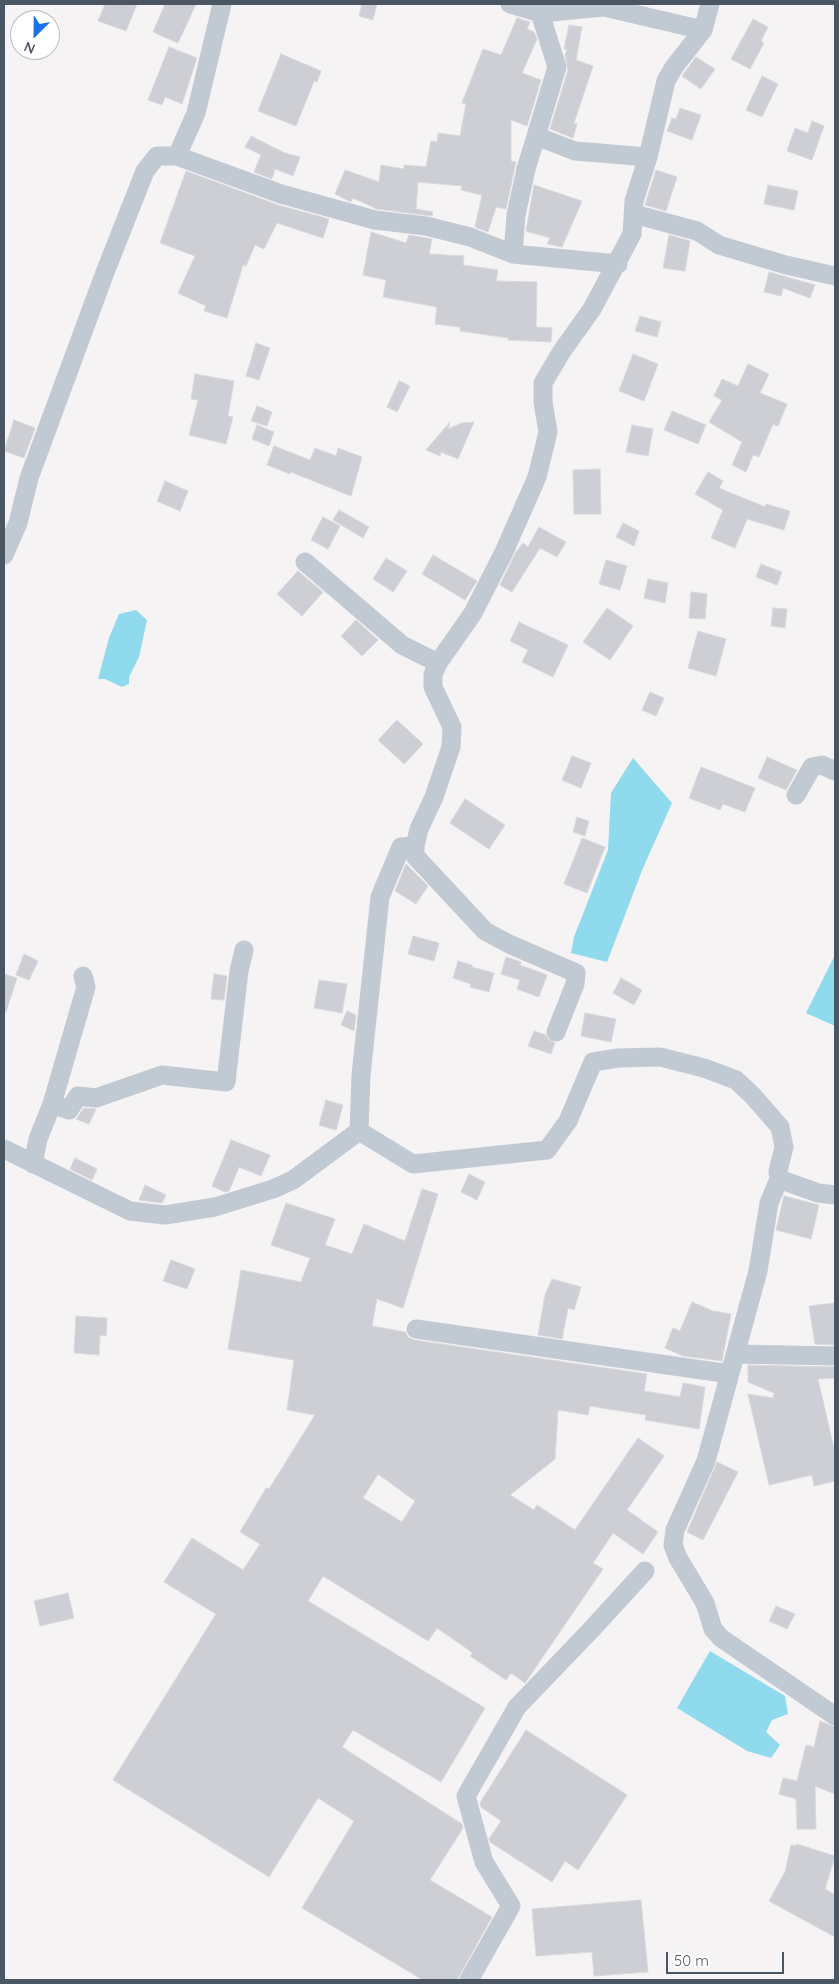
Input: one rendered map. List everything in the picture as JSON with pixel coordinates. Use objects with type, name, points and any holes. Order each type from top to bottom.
[{"type":"street","points":[[177,156],[196,113],[222,4]]},
{"type":"street","points":[[510,4],[540,13],[604,7],[702,30]]},
{"type":"street","points":[[556,1032],[575,984],[576,973],[509,944],[485,930],[415,856],[414,846],[419,829],[434,797],[451,747],[452,727],[433,687],[433,675],[438,663],[473,612],[504,552],[537,477],[548,432],[543,402],[543,383],[618,264],[632,234],[634,201],[648,157],[666,81],[674,67],[702,30],[710,4]]},
{"type":"street","points":[[513,254],[516,214],[536,136],[557,67],[540,13]]},
{"type":"street","points":[[536,136],[575,151],[648,157]]},
{"type":"street","points":[[4,555],[18,523],[29,478],[144,171],[157,156],[177,156],[281,194],[375,220],[426,226],[470,238],[513,254],[618,264]]},
{"type":"street","points":[[634,214],[697,231],[719,246],[786,265],[835,276]]},
{"type":"street","points":[[305,562],[402,645],[438,663]]},
{"type":"street","points":[[796,794],[812,767],[822,765],[835,771]]},
{"type":"street","points":[[359,1131],[361,1075],[380,897],[401,848],[414,846]]},
{"type":"street","points":[[52,1104],[69,1110],[78,1096],[96,1098],[162,1076],[226,1082],[239,971],[244,950]]},
{"type":"street","points":[[33,1164],[38,1140],[52,1104],[86,987],[83,976]]},
{"type":"street","points":[[359,1131],[413,1164],[546,1150],[568,1121],[593,1062],[618,1058],[660,1057],[704,1068],[736,1080],[780,1127],[784,1147],[778,1171],[779,1179],[769,1203],[758,1271],[706,1461],[675,1530],[673,1545],[678,1558],[705,1603],[713,1628],[721,1638],[835,1716]]},
{"type":"street","points":[[4,1149],[130,1211],[164,1215],[215,1208],[273,1189],[293,1180],[359,1131]]},
{"type":"street","points":[[779,1179],[818,1194],[835,1195]]},
{"type":"street","points":[[416,1329],[730,1374]]},
{"type":"street","points":[[736,1354],[835,1356]]},
{"type":"street","points":[[470,1980],[511,1906],[484,1862],[466,1796],[517,1707],[645,1571]]},
{"type":"water","points":[[136,610],[147,620],[139,657],[129,677],[129,684],[122,687],[105,679],[98,679],[109,638],[119,614]]},
{"type":"water","points":[[633,758],[672,803],[643,868],[607,962],[571,953],[574,937],[608,850],[611,793]]},
{"type":"water","points":[[835,955],[835,1026],[806,1013]]},
{"type":"water","points":[[710,1651],[785,1696],[788,1714],[772,1720],[766,1732],[780,1745],[771,1758],[747,1751],[677,1708]]},
{"type":"building","points":[[105,4],[137,4],[126,31],[98,21]]},
{"type":"building","points":[[165,4],[196,4],[178,43],[153,32]]},
{"type":"building","points":[[362,4],[377,4],[373,20],[359,16]]},
{"type":"building","points":[[517,18],[530,22],[527,29],[534,32],[537,39],[522,73],[541,80],[527,126],[511,120],[511,161],[516,162],[506,209],[496,207],[488,232],[475,227],[482,195],[461,190],[462,186],[418,182],[416,209],[433,212],[432,216],[377,209],[353,198],[351,202],[335,194],[345,170],[379,182],[381,165],[404,169],[404,165],[426,167],[431,141],[437,142],[438,133],[460,136],[466,104],[462,103],[483,49],[501,55]]},
{"type":"building","points":[[753,19],[768,27],[761,41],[764,43],[750,69],[731,59]]},
{"type":"building","points":[[569,25],[582,27],[576,60],[593,66],[574,123],[577,124],[573,138],[550,129],[568,70],[565,55],[567,50],[564,49]]},
{"type":"building","points":[[169,47],[197,58],[182,104],[165,97],[162,105],[148,100]]},
{"type":"building","points":[[281,54],[321,71],[317,82],[314,81],[296,126],[258,111]]},
{"type":"building","points":[[696,57],[715,69],[701,89],[682,76]]},
{"type":"building","points":[[762,76],[778,84],[762,117],[746,110]]},
{"type":"building","points":[[680,108],[701,115],[692,140],[667,131],[672,118],[676,119]]},
{"type":"building","points":[[812,121],[824,126],[812,160],[787,151],[795,128],[808,133]]},
{"type":"building","points":[[251,136],[285,153],[300,157],[293,176],[275,169],[272,179],[254,172],[261,155],[245,147]]},
{"type":"building","points":[[656,170],[677,177],[666,211],[645,205]]},
{"type":"building","points":[[186,171],[278,205],[329,219],[323,238],[277,223],[264,249],[255,245],[246,266],[243,265],[227,318],[204,311],[206,306],[178,293],[195,256],[160,243]]},
{"type":"building","points":[[534,185],[582,201],[562,247],[547,244],[550,238],[526,231]]},
{"type":"building","points":[[768,185],[798,191],[794,210],[764,204]]},
{"type":"building","points":[[371,232],[406,243],[409,235],[432,239],[429,254],[464,256],[463,265],[498,270],[496,281],[537,282],[536,327],[552,328],[551,342],[508,340],[508,338],[460,331],[460,327],[435,324],[437,307],[383,297],[386,280],[363,275]]},
{"type":"building","points":[[669,235],[690,241],[685,271],[663,268]]},
{"type":"building","points":[[769,272],[815,285],[810,298],[783,288],[781,296],[764,292]]},
{"type":"building","points":[[640,316],[661,322],[657,337],[635,331]]},
{"type":"building","points":[[256,343],[270,348],[259,380],[246,376]]},
{"type":"building","points":[[633,354],[658,364],[644,401],[619,391]]},
{"type":"building","points":[[748,364],[769,374],[760,393],[787,404],[778,426],[773,424],[759,457],[753,455],[746,472],[732,465],[742,442],[709,422],[722,400],[714,396],[722,379],[738,386]]},
{"type":"building","points":[[195,374],[234,381],[228,416],[233,417],[226,444],[189,435],[198,400],[191,399]]},
{"type":"building","points":[[399,381],[410,386],[397,412],[387,407]]},
{"type":"building","points":[[257,406],[272,412],[267,426],[251,421]]},
{"type":"building","points":[[672,411],[706,425],[698,444],[664,430]]},
{"type":"building","points":[[14,420],[35,428],[24,458],[4,451]]},
{"type":"building","points":[[450,422],[448,429],[462,423],[474,422],[458,459],[441,452],[440,456],[426,450]]},
{"type":"building","points":[[257,425],[274,432],[269,446],[252,439]]},
{"type":"building","points":[[632,425],[653,429],[648,456],[626,452]]},
{"type":"building","points":[[274,446],[310,460],[315,448],[336,456],[338,448],[362,457],[351,496],[291,472],[290,474],[267,465]]},
{"type":"building","points":[[600,469],[601,514],[574,514],[573,470]]},
{"type":"building","points":[[708,472],[723,481],[719,488],[765,507],[766,504],[790,511],[784,530],[747,519],[735,548],[711,538],[723,510],[695,494]]},
{"type":"building","points":[[165,481],[188,491],[180,511],[157,501]]},
{"type":"building","points":[[339,510],[369,527],[363,538],[333,520]]},
{"type":"building","points":[[323,517],[340,526],[328,549],[311,540]]},
{"type":"building","points":[[623,523],[639,531],[634,546],[616,537]]},
{"type":"building","points":[[539,527],[566,542],[557,557],[540,548],[512,592],[500,585],[516,552],[523,543],[528,547]]},
{"type":"building","points":[[433,555],[477,581],[465,600],[422,574]]},
{"type":"building","points":[[386,558],[407,571],[393,592],[373,579]]},
{"type":"building","points":[[606,560],[627,566],[620,590],[599,584]]},
{"type":"building","points":[[761,564],[782,572],[777,585],[756,577]]},
{"type":"building","points":[[298,571],[323,592],[302,616],[277,594]]},
{"type":"building","points":[[648,579],[668,583],[665,603],[644,598]]},
{"type":"building","points":[[691,592],[707,594],[705,619],[689,618]]},
{"type":"building","points":[[607,608],[633,626],[610,660],[583,642]]},
{"type":"building","points":[[773,608],[787,609],[785,628],[771,626]]},
{"type":"building","points":[[356,620],[378,640],[362,656],[341,636]]},
{"type":"building","points":[[519,622],[568,645],[553,677],[522,662],[528,650],[510,641]]},
{"type":"building","points":[[698,631],[726,639],[716,676],[688,668]]},
{"type":"building","points":[[650,692],[664,698],[656,716],[642,710]]},
{"type":"building","points":[[397,720],[423,744],[404,764],[378,740]]},
{"type":"building","points":[[572,756],[591,763],[581,788],[562,780]]},
{"type":"building","points":[[767,757],[797,770],[786,790],[758,778]]},
{"type":"building","points":[[701,767],[755,788],[745,812],[723,804],[720,810],[689,798]]},
{"type":"building","points":[[465,799],[505,825],[489,849],[450,823]]},
{"type":"building","points":[[577,817],[589,821],[585,836],[573,832]]},
{"type":"building","points":[[582,838],[605,847],[587,893],[564,884]]},
{"type":"building","points":[[406,864],[428,886],[416,904],[395,891]]},
{"type":"building","points":[[413,936],[439,943],[434,961],[408,954]]},
{"type":"building","points":[[24,954],[38,961],[29,980],[16,975]]},
{"type":"building","points":[[506,957],[521,962],[520,965],[547,975],[539,997],[517,989],[520,980],[501,974]]},
{"type":"building","points":[[458,961],[494,973],[489,992],[470,987],[471,984],[453,978]]},
{"type":"building","points":[[4,974],[17,978],[6,1012],[4,1012]]},
{"type":"building","points":[[214,974],[227,976],[224,1000],[211,999]]},
{"type":"building","points":[[621,978],[642,990],[634,1005],[613,993]]},
{"type":"building","points":[[319,980],[347,984],[342,1013],[314,1008]]},
{"type":"building","points":[[347,1011],[356,1015],[354,1031],[341,1025]]},
{"type":"building","points":[[585,1013],[616,1019],[611,1042],[581,1036]]},
{"type":"building","points":[[534,1031],[546,1035],[548,1039],[555,1043],[551,1054],[528,1046]]},
{"type":"building","points":[[326,1100],[343,1105],[336,1130],[319,1125]]},
{"type":"building","points":[[84,1108],[96,1109],[89,1124],[76,1119]]},
{"type":"building","points":[[231,1140],[270,1155],[261,1176],[239,1167],[229,1191],[225,1192],[212,1186]]},
{"type":"building","points":[[75,1158],[97,1169],[92,1180],[70,1169]]},
{"type":"building","points":[[469,1174],[485,1182],[477,1200],[461,1192]]},
{"type":"building","points":[[145,1185],[166,1195],[162,1203],[139,1200]]},
{"type":"building","points":[[422,1189],[438,1194],[403,1308],[377,1299],[372,1326],[405,1332],[409,1338],[414,1340],[647,1374],[644,1391],[680,1397],[683,1383],[705,1387],[699,1429],[645,1420],[646,1415],[590,1406],[588,1415],[558,1410],[555,1459],[510,1495],[534,1510],[537,1505],[575,1530],[638,1438],[664,1456],[627,1510],[658,1532],[643,1554],[613,1533],[593,1563],[603,1569],[525,1683],[511,1673],[506,1680],[470,1656],[473,1653],[437,1628],[428,1641],[323,1576],[308,1601],[485,1708],[441,1782],[353,1730],[342,1747],[462,1824],[463,1828],[430,1880],[492,1917],[457,1980],[423,1980],[302,1908],[354,1821],[318,1798],[269,1877],[113,1780],[216,1614],[164,1582],[192,1538],[243,1570],[260,1544],[240,1532],[266,1488],[269,1489],[315,1415],[287,1410],[294,1360],[228,1349],[241,1270],[301,1282],[310,1258],[271,1245],[286,1203],[335,1219],[325,1245],[352,1254],[364,1224],[405,1241]],"holes":[[[378,1474],[415,1501],[402,1522],[363,1498]]]},
{"type":"building","points":[[784,1196],[819,1205],[811,1239],[776,1230]]},
{"type":"building","points":[[171,1260],[195,1269],[187,1289],[163,1281]]},
{"type":"building","points":[[552,1279],[581,1287],[574,1310],[568,1308],[562,1339],[538,1335],[545,1295]]},
{"type":"building","points":[[692,1302],[713,1311],[731,1314],[722,1361],[683,1356],[665,1348],[673,1328],[680,1331]]},
{"type":"building","points":[[835,1303],[835,1345],[815,1344],[809,1306]]},
{"type":"building","points":[[76,1316],[107,1318],[106,1336],[100,1335],[99,1355],[74,1353]]},
{"type":"building","points":[[748,1365],[835,1367],[835,1378],[818,1379],[835,1453],[835,1481],[814,1486],[812,1475],[769,1485],[748,1394],[773,1398],[774,1393],[748,1382]]},
{"type":"building","points":[[717,1462],[738,1472],[703,1540],[687,1532]]},
{"type":"building","points":[[68,1593],[74,1618],[40,1626],[34,1601]]},
{"type":"building","points":[[776,1606],[795,1614],[787,1629],[769,1621]]},
{"type":"building","points":[[820,1721],[835,1727],[835,1794],[815,1786],[816,1829],[797,1829],[796,1799],[779,1794],[783,1778],[797,1781],[806,1745],[814,1747]]},
{"type":"building","points":[[526,1730],[627,1795],[578,1870],[565,1861],[552,1882],[490,1842],[489,1839],[501,1821],[481,1807],[480,1803]]},
{"type":"building","points":[[797,1844],[835,1856],[825,1889],[835,1895],[835,1937],[769,1901],[785,1872],[791,1845],[797,1846]]},
{"type":"building","points":[[641,1900],[648,1972],[594,1976],[592,1952],[536,1956],[532,1909]]}]
